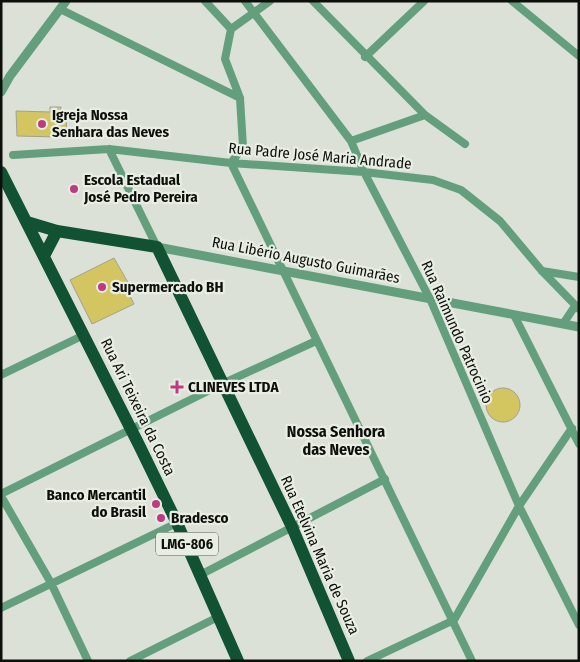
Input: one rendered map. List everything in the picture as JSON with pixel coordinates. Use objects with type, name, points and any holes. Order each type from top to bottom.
[{"type":"highway","name":"Rua Ari Teixeira da Costa","points":[[2,173],[132,429],[177,523],[238,661]]},
{"type":"highway","name":"Rua Libério Augusto Guimarães","points":[[28,222],[57,231],[156,248]]},
{"type":"highway","points":[[44,256],[57,231]]},
{"type":"highway","name":"Rua Etelvina Maria de Souza","points":[[156,248],[292,527],[349,661]]},
{"type":"street","points":[[205,1],[231,29]]},
{"type":"street","name":"Rua Raimundo Patrocinio","points":[[245,1],[352,141],[364,172],[431,301],[519,506],[579,625]]},
{"type":"street","points":[[270,1],[231,29],[225,58],[240,98],[244,148],[232,163],[316,341],[454,620],[472,661]]},
{"type":"street","points":[[313,1],[365,57],[424,115],[465,144]]},
{"type":"street","points":[[365,57],[424,1]]},
{"type":"street","points":[[512,1],[579,56]]},
{"type":"street","points":[[1,92],[10,76],[64,6],[240,98]]},
{"type":"street","points":[[352,141],[424,115]]},
{"type":"street","points":[[109,149],[156,248]]},
{"type":"street","name":"Rua Padre José Maria Andrade","points":[[13,155],[109,149],[232,163],[364,172],[433,180],[461,190],[500,220],[542,272],[577,308]]},
{"type":"street","name":"Rua Libério Augusto Guimarães","points":[[156,248],[431,301],[579,327]]},
{"type":"street","points":[[542,272],[579,277]]},
{"type":"street","points":[[563,324],[577,308]]},
{"type":"street","points":[[515,316],[579,444]]},
{"type":"street","points":[[1,374],[84,335]]},
{"type":"street","points":[[88,661],[51,583],[1,495],[222,384],[316,341]]},
{"type":"street","points":[[367,661],[454,620],[519,506],[572,428]]},
{"type":"street","points":[[200,575],[385,480]]},
{"type":"street","points":[[1,608],[177,523]]},
{"type":"street","points":[[130,661],[218,617]]},
{"type":"building","name":"Igreja Nossa Senhara das Neves","points":[[50,107],[61,107],[60,115],[67,116],[66,132],[57,137],[17,136],[16,111],[50,112]]},
{"type":"building","name":"Supermercado BH","points":[[114,258],[134,293],[130,296],[134,304],[92,324],[70,280]]},
{"type":"building","points":[[503,388],[510,389],[515,393],[519,398],[519,412],[515,417],[510,421],[503,422],[496,421],[491,417],[487,412],[486,405],[487,398],[491,393],[496,389]]},
{"type":"place","name":"Igreja Nossa Senhara das Neves","points":[[42,124]]},
{"type":"place","name":"Escola Estadual José Pedro Pereira","points":[[74,189]]},
{"type":"place","name":"Supermercado BH","points":[[102,287]]},
{"type":"place","name":"CLINEVES LTDA","points":[[177,387]]},
{"type":"place","name":"Banco Mercantil do Brasil","points":[[156,504]]},
{"type":"place","name":"Bradesco","points":[[161,518]]},
{"type":"district","name":"Nossa Senhora das Neves","points":[[336,440]]}]
